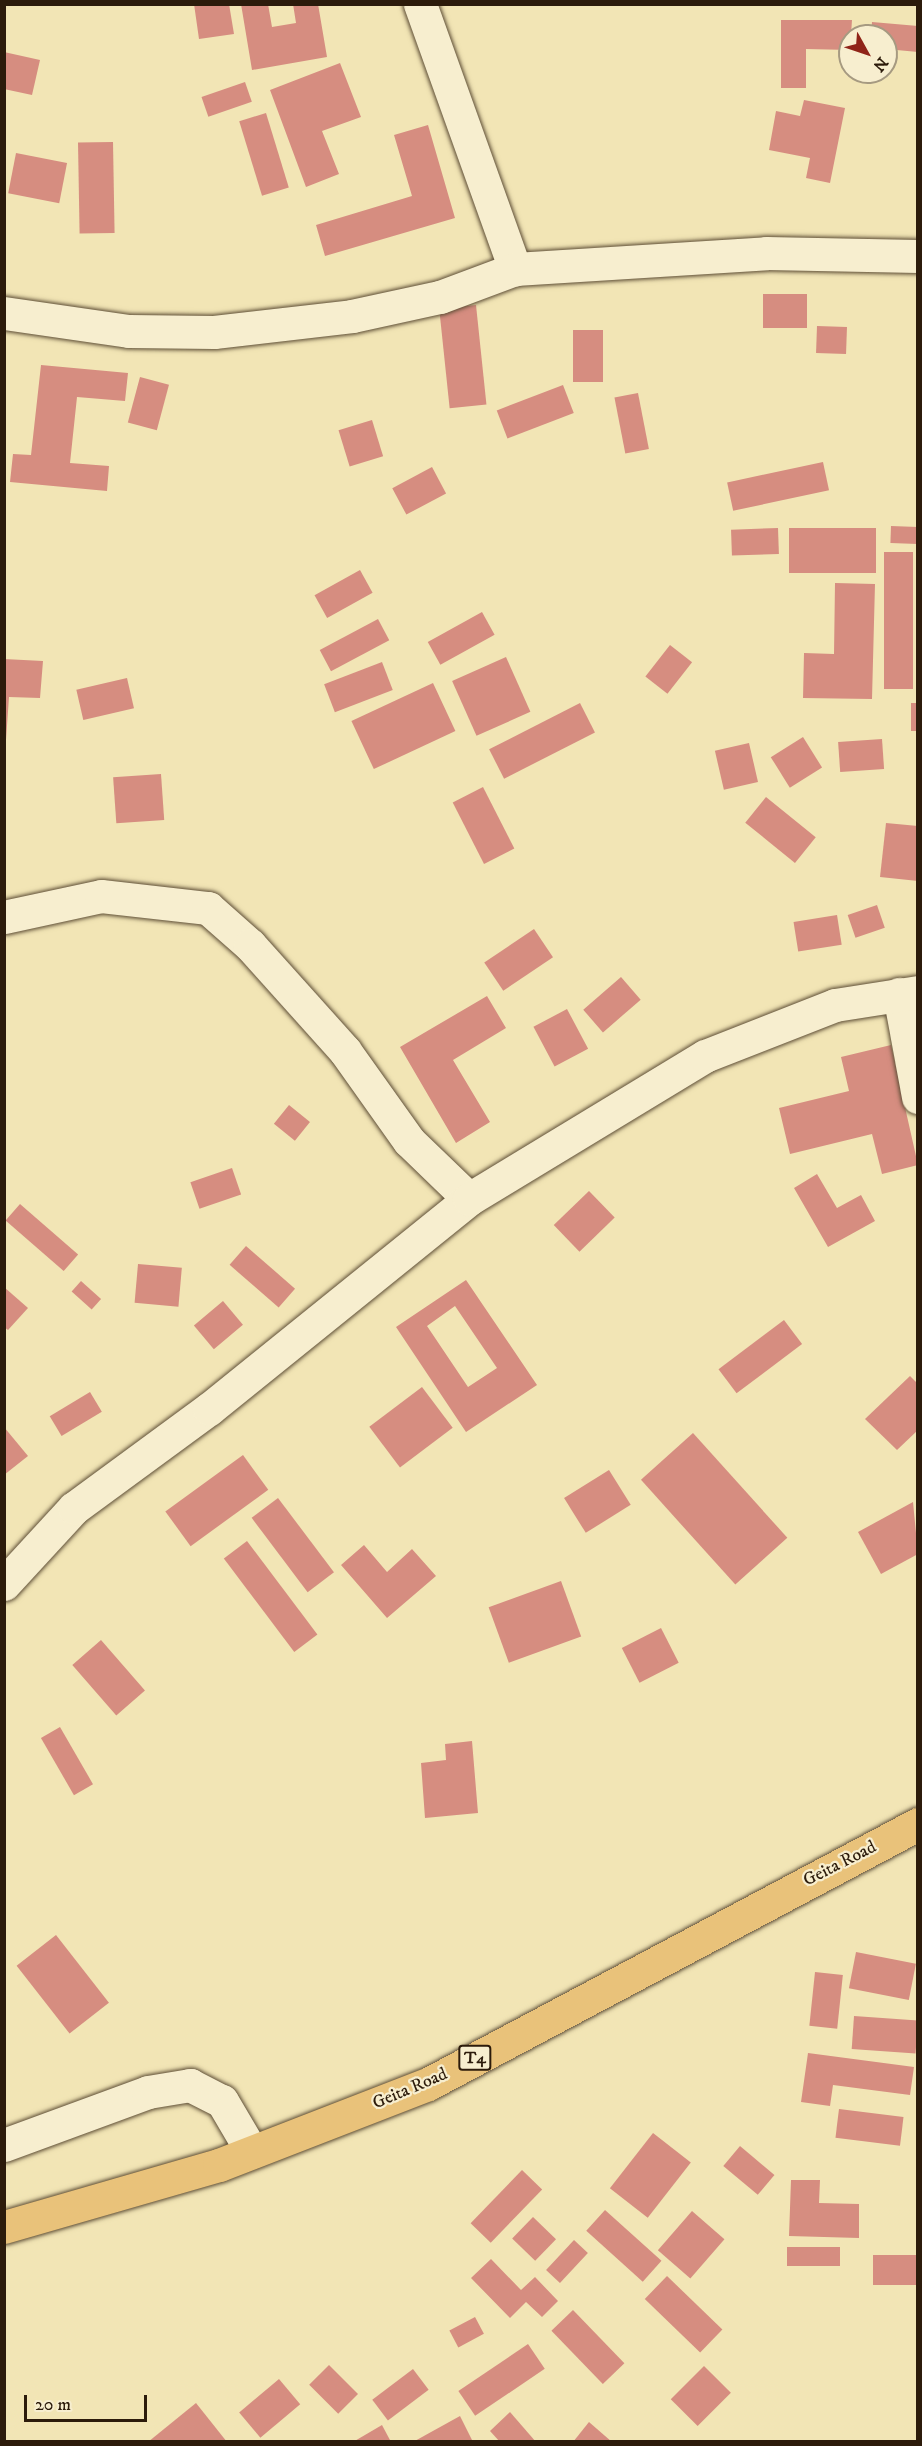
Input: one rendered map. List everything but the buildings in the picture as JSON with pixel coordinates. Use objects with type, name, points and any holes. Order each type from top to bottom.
[{"type":"highway","name":"Geita Road","points":[[4,2227],[252,2152],[428,2084],[918,1824]]},
{"type":"street","points":[[420,4],[515,269]]},
{"type":"street","points":[[4,313],[129,331],[214,332],[352,316],[440,297],[515,269],[766,253],[918,256]]},
{"type":"street","points":[[4,917],[101,896],[208,908],[250,945],[345,1050],[409,1141],[469,1199]]},
{"type":"street","points":[[4,1584],[74,1508],[209,1409],[469,1199],[705,1056],[835,1005],[908,993],[918,1097]]},
{"type":"street","points":[[4,2145],[148,2092],[190,2085],[222,2101],[252,2152]]}]
